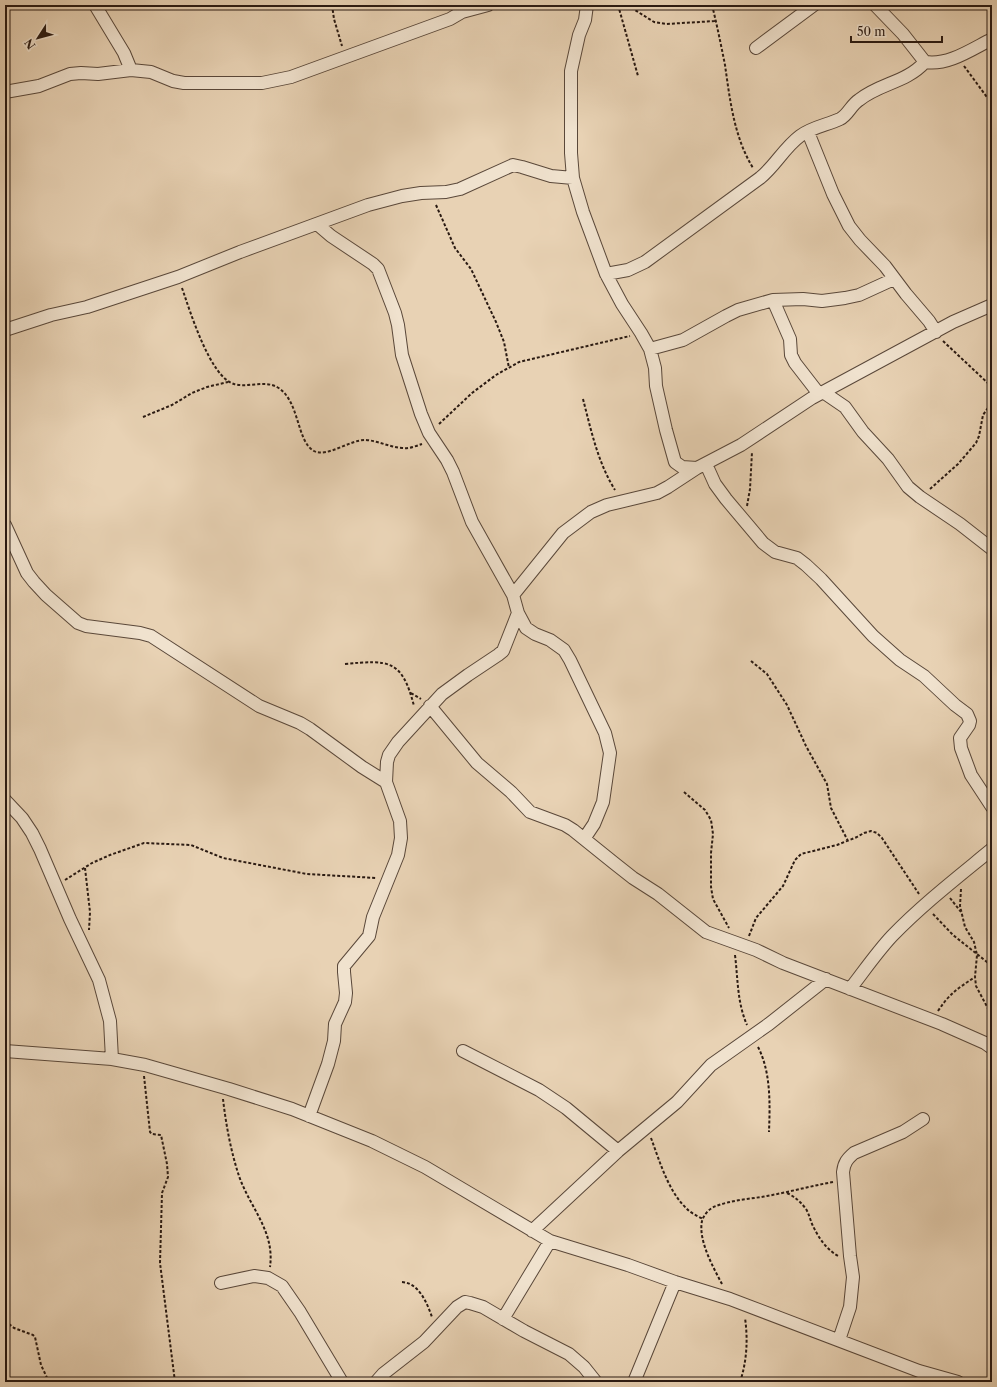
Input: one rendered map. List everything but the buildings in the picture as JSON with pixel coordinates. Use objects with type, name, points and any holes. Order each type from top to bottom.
[{"type":"street","points":[[95,5],[124,53],[131,70]]},
{"type":"street","points":[[5,92],[39,86],[70,74],[98,74],[131,70],[150,72],[173,81],[184,83],[262,83],[292,77],[450,19],[462,12],[488,5]]},
{"type":"street","points":[[587,5],[585,20],[579,35],[571,71],[571,153],[573,178],[583,212],[606,274],[622,304],[650,349],[655,368],[656,386],[675,462],[682,467],[702,466]]},
{"type":"street","points":[[756,48],[814,5]]},
{"type":"street","points":[[875,5],[903,34],[925,62],[938,63],[957,56],[992,38]]},
{"type":"street","points":[[606,274],[628,270],[645,262],[760,178],[774,166],[789,146],[800,136],[840,119],[845,116],[852,106],[870,92],[908,77],[925,62]]},
{"type":"street","points":[[808,132],[833,194],[849,226],[885,266],[936,332]]},
{"type":"street","points":[[5,330],[51,315],[87,307],[178,277],[240,252],[368,205],[402,196],[430,192],[446,192],[460,188],[513,165],[551,176],[573,178]]},
{"type":"street","points":[[317,224],[331,236],[378,268],[395,313],[402,355],[421,414],[432,437],[453,472],[472,522],[513,595],[518,613],[526,628],[535,634],[554,642],[564,650],[605,733],[610,753],[606,787],[603,802],[594,824],[584,839]]},
{"type":"street","points":[[650,349],[683,340],[738,310],[773,300],[797,299],[822,301],[845,298],[859,294],[894,279]]},
{"type":"street","points":[[773,300],[790,339],[791,355],[804,377],[821,393],[845,407],[863,432],[888,459],[908,487],[992,549]]},
{"type":"street","points":[[513,595],[562,533],[590,512],[657,493],[668,488],[702,466],[754,437],[821,393],[961,318],[992,305]]},
{"type":"street","points":[[702,466],[763,543],[775,552],[797,558],[806,565],[821,579],[873,636],[900,660],[924,676],[967,714],[970,721],[960,738],[961,748],[972,775],[992,807]]},
{"type":"street","points":[[5,525],[27,573],[46,595],[78,623],[86,626],[140,633],[151,636],[259,706],[310,729],[366,770],[386,782]]},
{"type":"street","points":[[309,1116],[328,1064],[334,1041],[335,1024],[345,1002],[346,993],[344,966],[369,936],[373,917],[398,855],[401,838],[400,821],[386,782],[387,762],[389,755],[398,742],[442,694],[503,650],[518,613]]},
{"type":"street","points":[[430,706],[477,763],[511,792],[530,812],[565,825],[633,878],[675,906],[706,932],[932,1020],[985,1043],[992,1048]]},
{"type":"street","points":[[5,800],[22,818],[32,833],[99,980],[110,1021],[112,1060]]},
{"type":"street","points":[[850,989],[876,954],[893,935],[925,904],[992,849]]},
{"type":"street","points":[[532,1231],[618,1151],[677,1102],[712,1065],[753,1036],[826,978]]},
{"type":"street","points":[[5,1051],[112,1060],[145,1065],[221,1086],[292,1109],[372,1141],[425,1168],[550,1241],[730,1299],[918,1371],[958,1382]]},
{"type":"street","points":[[463,1051],[539,1090],[566,1108],[618,1151]]},
{"type":"street","points":[[839,1340],[850,1307],[853,1277],[844,1180],[844,1164],[854,1153],[903,1132],[923,1119]]},
{"type":"street","points":[[503,1319],[550,1241]]},
{"type":"street","points":[[221,1284],[254,1276],[268,1278],[282,1286],[300,1312],[342,1382]]},
{"type":"street","points":[[634,1382],[675,1282]]},
{"type":"street","points":[[376,1382],[383,1374],[424,1342],[457,1307],[465,1302],[483,1307],[569,1354],[584,1367],[596,1382]]},
{"type":"path","points":[[332,5],[334,19],[345,57]]},
{"type":"path","points":[[618,5],[638,76]]},
{"type":"path","points":[[627,5],[654,22],[666,24],[716,22]]},
{"type":"path","points":[[712,5],[720,40],[734,121],[744,151],[760,178]]},
{"type":"path","points":[[957,56],[992,104]]},
{"type":"path","points":[[430,192],[455,248],[471,269],[496,322],[504,342],[509,368]]},
{"type":"path","points":[[178,277],[200,339],[215,366],[228,382],[236,385],[268,385],[277,387],[286,396],[294,408],[306,442],[314,451],[320,453],[365,440],[402,449],[408,448],[432,437],[472,393],[496,375],[519,362],[641,333]]},
{"type":"path","points":[[936,332],[946,345],[992,387]]},
{"type":"path","points":[[143,417],[172,405],[192,393],[207,387],[228,382]]},
{"type":"path","points":[[583,399],[593,438],[605,472],[622,502]]},
{"type":"path","points":[[920,497],[941,480],[971,450],[979,436],[983,415],[992,402]]},
{"type":"path","points":[[743,519],[750,489],[754,437]]},
{"type":"path","points":[[750,661],[767,674],[787,706],[806,746],[827,784],[831,808],[848,841]]},
{"type":"path","points":[[345,664],[372,662],[385,663],[393,666],[401,673],[407,682],[418,719]]},
{"type":"path","points":[[684,792],[705,810],[711,820],[713,834],[711,887],[719,911],[739,944]]},
{"type":"path","points":[[769,1132],[770,1106],[762,1054],[740,1008],[735,956],[739,944],[752,927],[756,918],[783,886],[798,857],[807,852],[848,841],[864,833],[871,831],[877,833],[889,846],[925,904],[953,935],[992,966]]},
{"type":"path","points":[[55,886],[84,868],[110,855],[144,843],[191,845],[223,858],[307,874],[389,879]]},
{"type":"path","points":[[84,868],[90,912],[89,935]]},
{"type":"path","points":[[963,873],[960,898],[965,927],[974,942],[977,955],[975,977],[976,986],[992,1016]]},
{"type":"path","points":[[947,895],[962,913]]},
{"type":"path","points":[[932,1020],[951,994],[975,977]]},
{"type":"path","points":[[145,1065],[144,1083],[147,1096],[150,1132],[152,1134],[161,1135],[167,1164],[167,1181],[162,1193],[160,1263],[175,1382]]},
{"type":"path","points":[[221,1086],[225,1119],[240,1177],[270,1242],[272,1257],[268,1278]]},
{"type":"path","points":[[647,1126],[662,1170],[674,1192],[686,1208],[703,1219]]},
{"type":"path","points":[[730,1299],[716,1273],[704,1245],[702,1228],[703,1219],[706,1213],[715,1206],[844,1180]]},
{"type":"path","points":[[786,1192],[799,1201],[807,1211],[815,1230],[828,1249],[851,1267]]},
{"type":"path","points":[[402,1282],[407,1282],[414,1285],[430,1312],[436,1329]]},
{"type":"path","points":[[740,1382],[744,1371],[747,1344],[744,1304]]},
{"type":"path","points":[[5,1321],[14,1328],[35,1337],[41,1365],[49,1382]]}]
